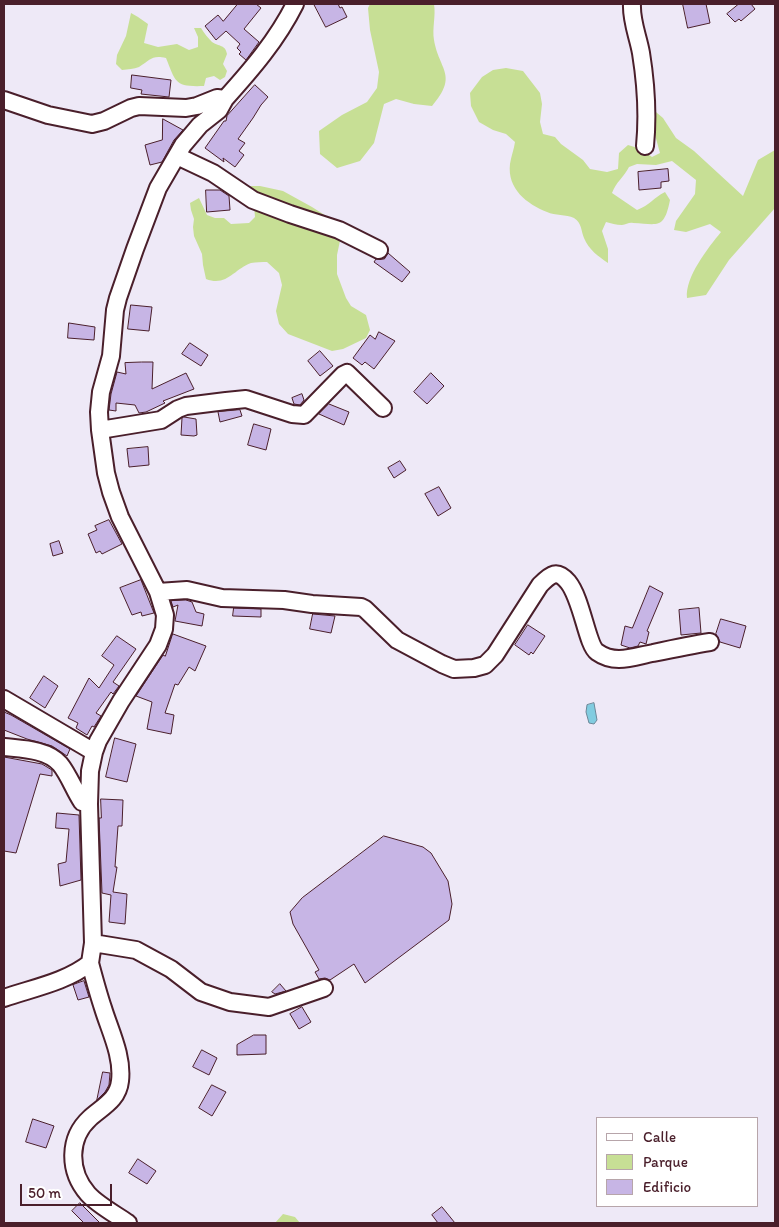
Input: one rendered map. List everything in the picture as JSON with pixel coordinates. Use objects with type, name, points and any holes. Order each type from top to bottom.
[{"type":"street","points":[[128,1223],[88,1194],[81,1182],[73,1157],[76,1135],[90,1118],[117,1095],[120,1082],[120,1068],[114,1041],[90,963],[93,943],[89,854],[90,771],[98,741],[121,701],[158,645],[164,629],[164,615],[158,592],[120,517],[111,492],[106,473],[100,430],[101,392],[111,356],[115,310],[118,298],[134,249],[158,188],[191,135],[219,110],[225,99],[270,46],[284,26],[295,4]]},
{"type":"street","points":[[632,4],[631,17],[641,53],[645,86],[647,108],[645,146]]},
{"type":"street","points":[[4,100],[48,116],[92,124],[104,121],[131,108],[186,108],[217,98],[225,99]]},
{"type":"street","points":[[177,156],[213,173],[253,200],[339,230],[379,250]]},
{"type":"street","points":[[100,430],[161,420],[186,406],[236,400],[246,400],[292,414],[304,415],[347,373],[383,408]]},
{"type":"street","points":[[158,592],[187,590],[222,598],[284,600],[361,607],[397,640],[442,664],[454,669],[464,670],[481,666],[495,656],[540,585],[549,576],[557,574],[563,577],[575,591],[590,644],[596,652],[604,656],[626,659],[710,642]]},
{"type":"street","points":[[4,699],[94,752]]},
{"type":"street","points":[[4,747],[34,751],[51,757],[59,764],[82,802],[89,804]]},
{"type":"street","points":[[93,943],[136,950],[171,969],[201,992],[230,1002],[269,1007],[324,988]]},
{"type":"street","points":[[4,998],[58,980],[80,971],[90,963]]},
{"type":"green space","points":[[370,4],[434,4],[434,40],[446,79],[440,95],[432,106],[396,99],[384,104],[374,143],[360,161],[337,168],[320,154],[319,131],[342,115],[367,102],[377,88],[379,72],[370,30],[368,8]]},
{"type":"green space","points":[[131,13],[148,24],[144,43],[158,47],[177,44],[189,50],[198,47],[198,37],[194,28],[201,28],[212,42],[223,47],[226,51],[227,54],[223,64],[227,71],[225,77],[220,80],[214,76],[206,78],[204,86],[187,86],[178,82],[166,58],[161,57],[151,59],[137,68],[122,70],[116,64],[117,55],[126,36]]},
{"type":"green space","points":[[506,68],[523,71],[540,93],[542,104],[540,122],[543,134],[555,137],[561,144],[583,160],[590,169],[607,172],[618,169],[619,153],[628,145],[641,149],[652,157],[660,153],[655,135],[642,127],[638,117],[650,107],[663,118],[676,138],[694,151],[743,196],[758,160],[775,150],[775,208],[729,260],[706,295],[687,298],[687,290],[693,272],[721,232],[710,224],[686,232],[674,230],[676,221],[695,194],[696,180],[672,161],[656,165],[637,164],[629,167],[612,193],[637,210],[665,192],[670,200],[668,210],[662,221],[654,224],[632,223],[620,225],[606,222],[602,231],[608,249],[608,263],[588,246],[577,220],[540,209],[532,205],[520,194],[515,188],[510,173],[515,142],[506,134],[493,130],[479,122],[471,106],[470,93],[482,77],[493,70]]},
{"type":"green space","points":[[251,186],[283,191],[331,219],[341,236],[337,255],[337,274],[351,306],[366,315],[370,330],[366,338],[343,349],[332,351],[288,334],[279,324],[276,311],[282,285],[279,273],[267,262],[251,263],[220,281],[206,279],[202,254],[194,236],[194,219],[190,203],[199,198],[207,215],[215,218],[224,218],[231,224],[249,223],[255,217],[254,206],[246,190]]},
{"type":"green space","points":[[283,1214],[295,1217],[300,1223],[275,1223]]},
{"type":"water","points":[[594,703],[597,720],[594,724],[589,723],[586,712],[587,705]]},
{"type":"building","points":[[238,4],[256,4],[261,8],[244,29],[259,42],[246,60],[239,54],[241,52],[237,48],[240,44],[226,31],[216,40],[205,26],[218,15],[223,21]]},
{"type":"building","points":[[314,4],[338,4],[340,8],[342,7],[347,17],[326,27]]},
{"type":"building","points":[[683,4],[706,4],[710,23],[688,28]]},
{"type":"building","points":[[739,4],[751,4],[755,9],[741,21],[739,19],[735,22],[727,14]]},
{"type":"building","points":[[132,75],[171,80],[169,97],[141,94],[142,90],[131,88]]},
{"type":"building","points":[[255,85],[268,97],[238,139],[245,143],[239,151],[244,155],[235,167],[223,158],[224,162],[205,148],[224,121],[226,121],[227,116]]},
{"type":"building","points":[[163,119],[183,130],[174,140],[162,162],[150,165],[145,145],[162,140]]},
{"type":"building","points":[[668,169],[669,181],[661,182],[661,188],[639,190],[638,172]]},
{"type":"building","points":[[206,190],[220,190],[229,196],[230,210],[207,212]]},
{"type":"building","points":[[388,253],[410,272],[402,282],[374,262],[376,259],[384,259]]},
{"type":"building","points":[[131,305],[152,307],[149,331],[128,329]]},
{"type":"building","points":[[69,323],[95,327],[94,340],[68,338]]},
{"type":"building","points":[[379,332],[395,341],[374,369],[365,362],[362,365],[353,358],[370,335],[375,339]]},
{"type":"building","points":[[190,343],[208,355],[201,366],[182,354]]},
{"type":"building","points":[[320,351],[333,366],[320,376],[308,361]]},
{"type":"building","points":[[153,362],[152,389],[186,373],[194,389],[163,401],[165,403],[146,412],[139,413],[135,405],[116,403],[116,411],[109,410],[117,372],[126,374],[125,363]]},
{"type":"building","points":[[431,373],[444,386],[427,404],[414,392]]},
{"type":"building","points":[[302,394],[304,400],[300,405],[294,404],[292,398]]},
{"type":"building","points":[[329,404],[349,412],[344,425],[319,414]]},
{"type":"building","points":[[240,410],[242,416],[220,422],[218,412]]},
{"type":"building","points":[[182,418],[196,419],[197,435],[181,435]]},
{"type":"building","points":[[254,424],[271,429],[266,450],[248,445]]},
{"type":"building","points":[[148,447],[149,465],[129,467],[127,449]]},
{"type":"building","points":[[400,461],[406,470],[394,478],[388,468]]},
{"type":"building","points":[[439,487],[451,508],[438,516],[425,494]]},
{"type":"building","points":[[109,520],[122,544],[102,554],[100,551],[96,553],[88,534],[97,530],[95,526]]},
{"type":"building","points":[[59,541],[63,553],[53,556],[50,544]]},
{"type":"building","points":[[141,580],[154,613],[142,616],[141,612],[132,615],[120,588]]},
{"type":"building","points":[[650,586],[663,593],[647,631],[649,632],[646,644],[640,642],[638,646],[630,648],[621,645],[625,626],[632,628]]},
{"type":"building","points":[[186,600],[192,602],[196,612],[204,614],[202,626],[175,621],[178,605],[173,607],[171,601]]},
{"type":"building","points":[[234,608],[261,609],[261,617],[233,616]]},
{"type":"building","points":[[699,608],[701,633],[681,635],[679,610]]},
{"type":"building","points":[[313,614],[335,616],[331,633],[310,629]]},
{"type":"building","points":[[721,619],[746,626],[740,648],[720,642],[716,634]]},
{"type":"building","points":[[528,625],[545,636],[533,654],[531,652],[529,655],[515,645]]},
{"type":"building","points":[[173,634],[206,646],[195,671],[189,667],[178,685],[175,684],[165,713],[174,715],[171,734],[147,729],[152,702],[136,696],[163,655],[165,656]]},
{"type":"building","points":[[117,636],[136,649],[113,682],[119,686],[113,694],[111,692],[96,713],[101,716],[87,735],[76,728],[78,723],[68,718],[89,678],[99,688],[114,665],[102,656]]},
{"type":"building","points":[[44,676],[58,686],[45,708],[30,698]]},
{"type":"building","points":[[4,712],[70,749],[67,756],[52,746],[4,730]]},
{"type":"building","points":[[115,738],[136,744],[127,782],[106,777]]},
{"type":"building","points":[[4,757],[42,764],[52,770],[52,776],[40,774],[16,853],[4,851]]},
{"type":"building","points":[[101,799],[123,800],[122,826],[118,826],[115,867],[117,867],[113,892],[127,894],[125,924],[109,922],[111,895],[102,893],[99,818],[101,818]]},
{"type":"building","points":[[57,813],[79,815],[81,880],[60,886],[58,864],[66,862],[69,829],[56,828]]},
{"type":"building","points":[[384,836],[423,847],[431,853],[448,881],[452,904],[449,920],[365,983],[354,964],[330,980],[325,978],[319,979],[315,972],[319,970],[293,924],[290,912],[302,898]]},
{"type":"building","points":[[84,981],[89,997],[78,1000],[73,985]]},
{"type":"building","points":[[280,984],[286,991],[275,994],[272,992]]},
{"type":"building","points":[[302,1007],[311,1022],[299,1029],[290,1014]]},
{"type":"building","points":[[254,1035],[266,1035],[266,1054],[237,1055],[237,1045]]},
{"type":"building","points":[[202,1050],[217,1058],[209,1075],[193,1067]]},
{"type":"building","points":[[103,1072],[110,1073],[109,1085],[97,1100]]},
{"type":"building","points":[[212,1085],[226,1092],[212,1116],[199,1108]]},
{"type":"building","points":[[33,1119],[54,1126],[46,1148],[26,1142]]},
{"type":"building","points":[[138,1159],[156,1171],[147,1184],[129,1173]]},
{"type":"building","points":[[80,1203],[100,1223],[84,1223],[72,1211]]},
{"type":"building","points":[[442,1207],[455,1223],[438,1223],[432,1215]]}]
